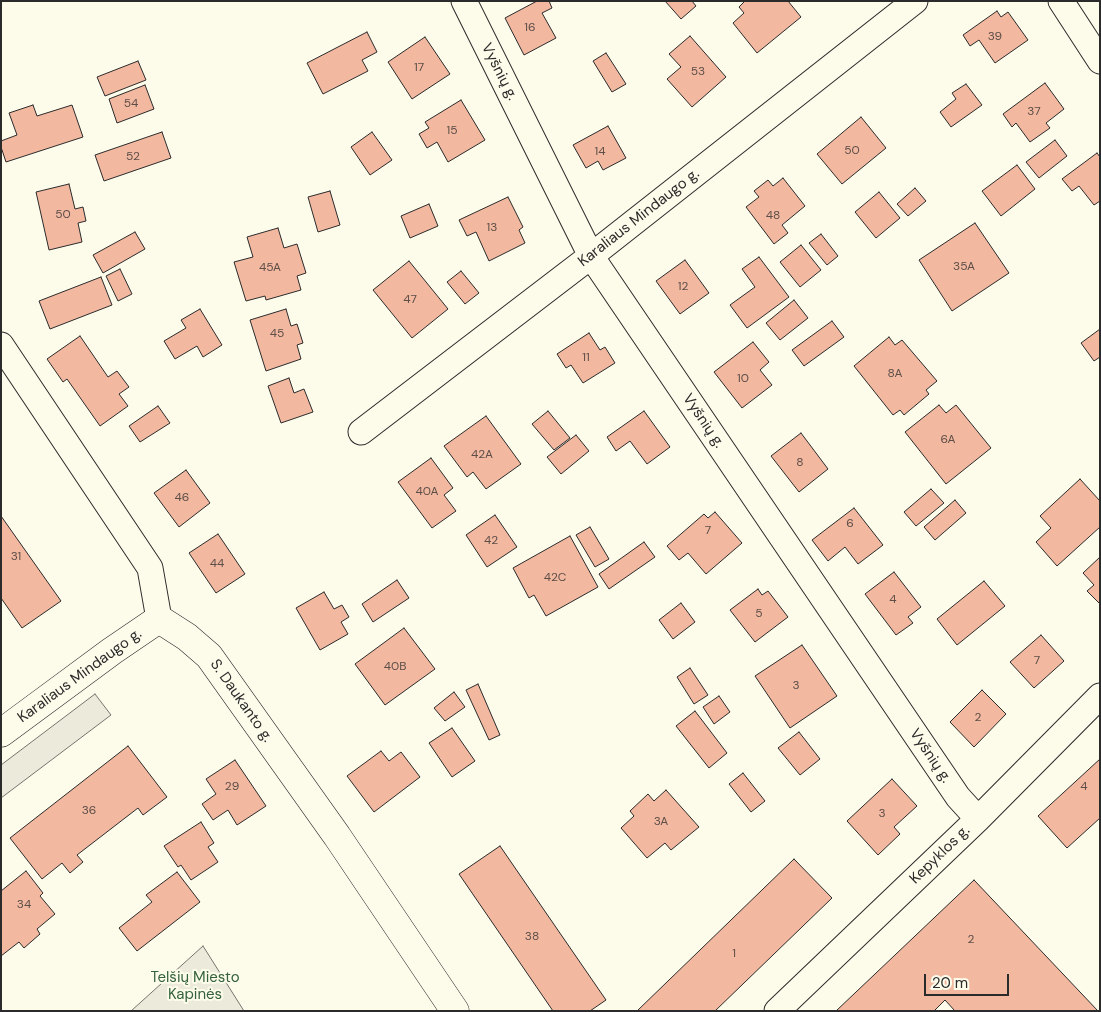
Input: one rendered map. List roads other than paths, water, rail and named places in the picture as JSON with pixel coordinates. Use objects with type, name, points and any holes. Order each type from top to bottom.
[{"type":"main road","name":"Karaliaus Mindaugo g.","points":[[1,732],[159,619]]},
{"type":"main road","name":"S. Daukanto g.","points":[[159,619],[187,637],[210,656],[337,836],[455,1011]]},
{"type":"street","name":"Vyšnių g.","points":[[464,1],[591,256],[958,797],[978,819]]},
{"type":"street","name":"Karaliaus Mindaugo g.","points":[[361,432],[591,256],[915,1]]},
{"type":"street","points":[[1061,1],[1100,61]]},
{"type":"street","points":[[1,345],[150,568],[159,619]]},
{"type":"street","name":"Kepyklos g.","points":[[777,1011],[978,819],[1100,696]]},
{"type":"park label","name":"Telšių Miesto Kapinės","points":[[195,986]]}]
